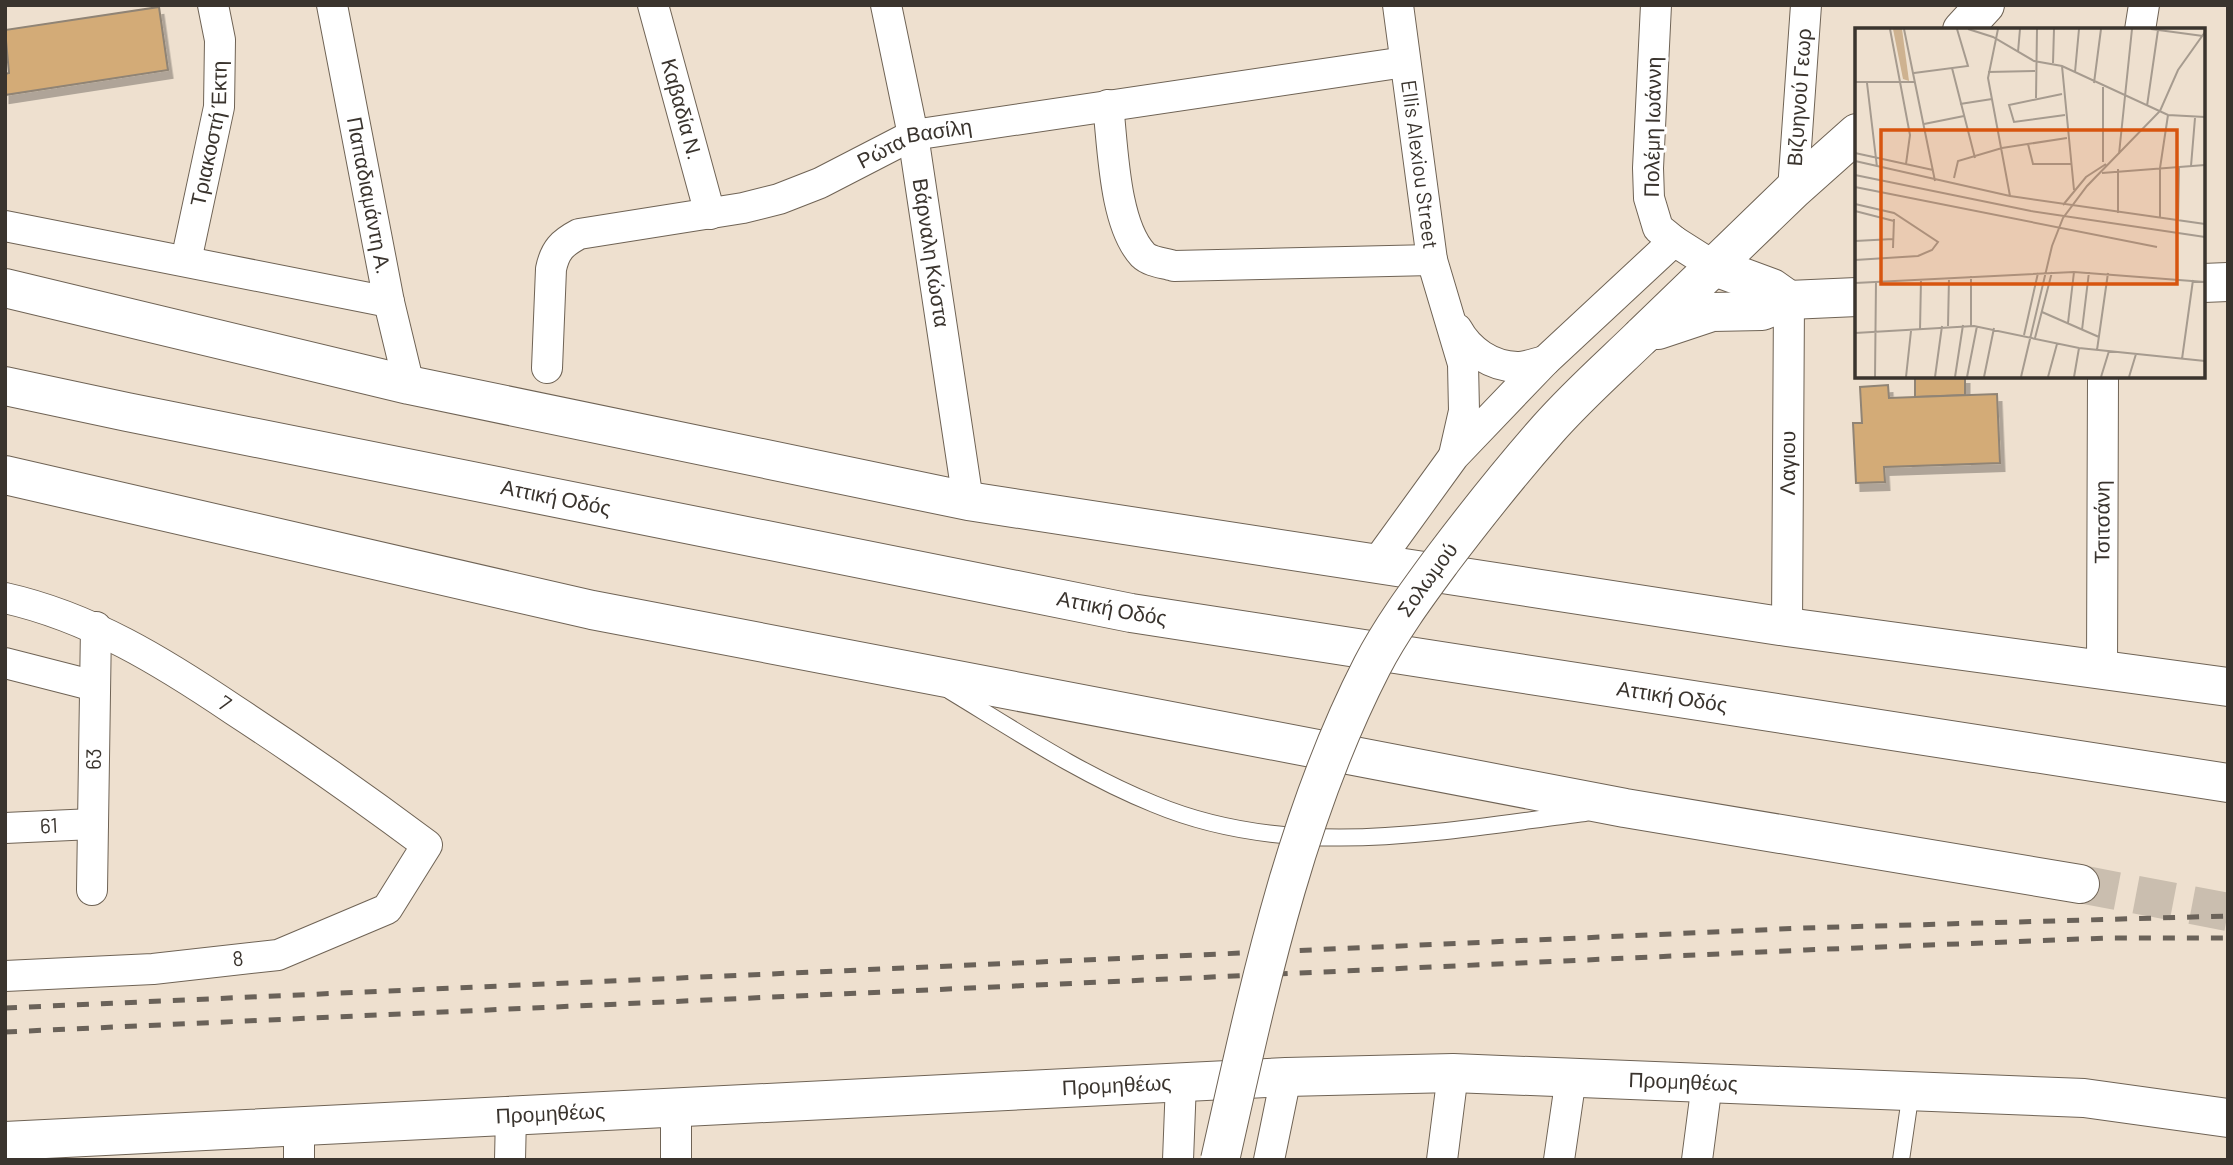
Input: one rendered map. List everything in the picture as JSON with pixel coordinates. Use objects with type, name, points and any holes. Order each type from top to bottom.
[{"type":"main road","points":[[1964,28],[1985,5]]},
{"type":"main road","name":"Σολωμού","points":[[1220,1160],[1252,1017],[1288,878],[1331,756],[1373,665],[1415,597],[1480,510],[1550,427],[1793,190],[1855,135]]},
{"type":"main road","points":[[1715,267],[1772,288],[1789,300]]},
{"type":"main road","points":[[2205,283],[2228,282]]},
{"type":"main road","points":[[5,288],[409,385],[968,501],[1787,627],[2228,687]]},
{"type":"main road","points":[[1642,336],[1682,320],[1712,312],[1762,311],[1789,300],[1855,297]]},
{"type":"main road","name":"Αττική Οδός","points":[[5,386],[1131,613],[2228,783]]},
{"type":"main road","points":[[5,475],[592,610],[1625,808],[2080,884]]},
{"type":"main road","name":"Προμηθέως","points":[[5,1141],[299,1143],[511,1115],[1286,1077],[1453,1073],[2084,1098],[2228,1118]]},
{"type":"street","name":"Τριακοστή Έκτη","points":[[186,261],[219,107],[220,40],[213,5]]},
{"type":"street","name":"Παπαδιαμάντη Α.","points":[[332,5],[389,302],[409,385]]},
{"type":"street","name":"Καβαδία Ν.","points":[[653,5],[710,214]]},
{"type":"street","name":"Βάρναλη Κώστα","points":[[887,5],[913,135],[968,501]]},
{"type":"street","name":"Ellis Alexiou Street","points":[[1398,5],[1432,260],[1463,364],[1464,411],[1454,456]]},
{"type":"street","name":"Πολέμη Ιωάννη","points":[[1656,5],[1648,168],[1650,198],[1658,228],[1674,241]]},
{"type":"street","name":"Βιζυηνού Γεωρ","points":[[1793,190],[1805,5]]},
{"type":"street","points":[[2140,28],[2144,5]]},
{"type":"street","name":"Ρώτα Βασίλη","points":[[547,368],[554,253],[564,241],[579,234],[710,214],[779,199],[820,183],[913,135],[1405,62]]},
{"type":"street","points":[[1108,105],[1120,203],[1129,236],[1145,258],[1174,266],[1432,260]]},
{"type":"street","points":[[5,226],[389,302]]},
{"type":"street","points":[[1375,565],[1454,456],[1545,361],[1674,241],[1715,267]]},
{"type":"street","name":"Λαγιου","points":[[1787,627],[1789,300]]},
{"type":"street","name":"Ellis Alexiou Street","points":[[1451,320],[1466,344],[1489,361],[1517,367],[1545,361]]},
{"type":"street","name":"Τσιτσάνη","points":[[2102,669],[2103,378]]},
{"type":"street","name":"7","points":[[5,598],[96,627],[156,660],[362,797],[427,845]]},
{"type":"street","name":"63","points":[[92,890],[96,627]]},
{"type":"street","points":[[5,663],[95,686]]},
{"type":"street","name":"61","points":[[5,828],[93,824]]},
{"type":"street","name":"8","points":[[5,976],[153,969],[278,955],[387,909],[427,845]]},
{"type":"street","points":[[1442,1160],[1453,1073]]},
{"type":"street","points":[[1269,1160],[1286,1077]]},
{"type":"street","points":[[1559,1160],[1571,1077]]},
{"type":"street","points":[[1178,1160],[1181,1082]]},
{"type":"street","points":[[1697,1160],[1707,1083]]},
{"type":"street","points":[[676,1107],[676,1160]]},
{"type":"street","points":[[510,1160],[511,1115]]},
{"type":"lane","points":[[921,673],[1112,786],[1156,805],[1241,830],[1334,839],[1440,831],[1625,808]]},
{"type":"lane","points":[[1902,1160],[1911,1091]]},
{"type":"building","points":[[159,7],[168,70],[5,95],[5,74],[9,73],[5,30]]},
{"type":"building","points":[[1915,378],[1965,378],[1965,395],[1915,397]]},
{"type":"building","points":[[1888,385],[1889,398],[1997,394],[2000,463],[1884,467],[1885,482],[1856,483],[1853,423],[1862,423],[1860,387]]},
{"type":"tunnel","points":[[2080,884],[2228,912]]},
{"type":"railway","points":[[5,1008],[1804,928],[2228,916]]},
{"type":"railway","points":[[5,1032],[1805,950],[2107,938],[2228,938]]}]
